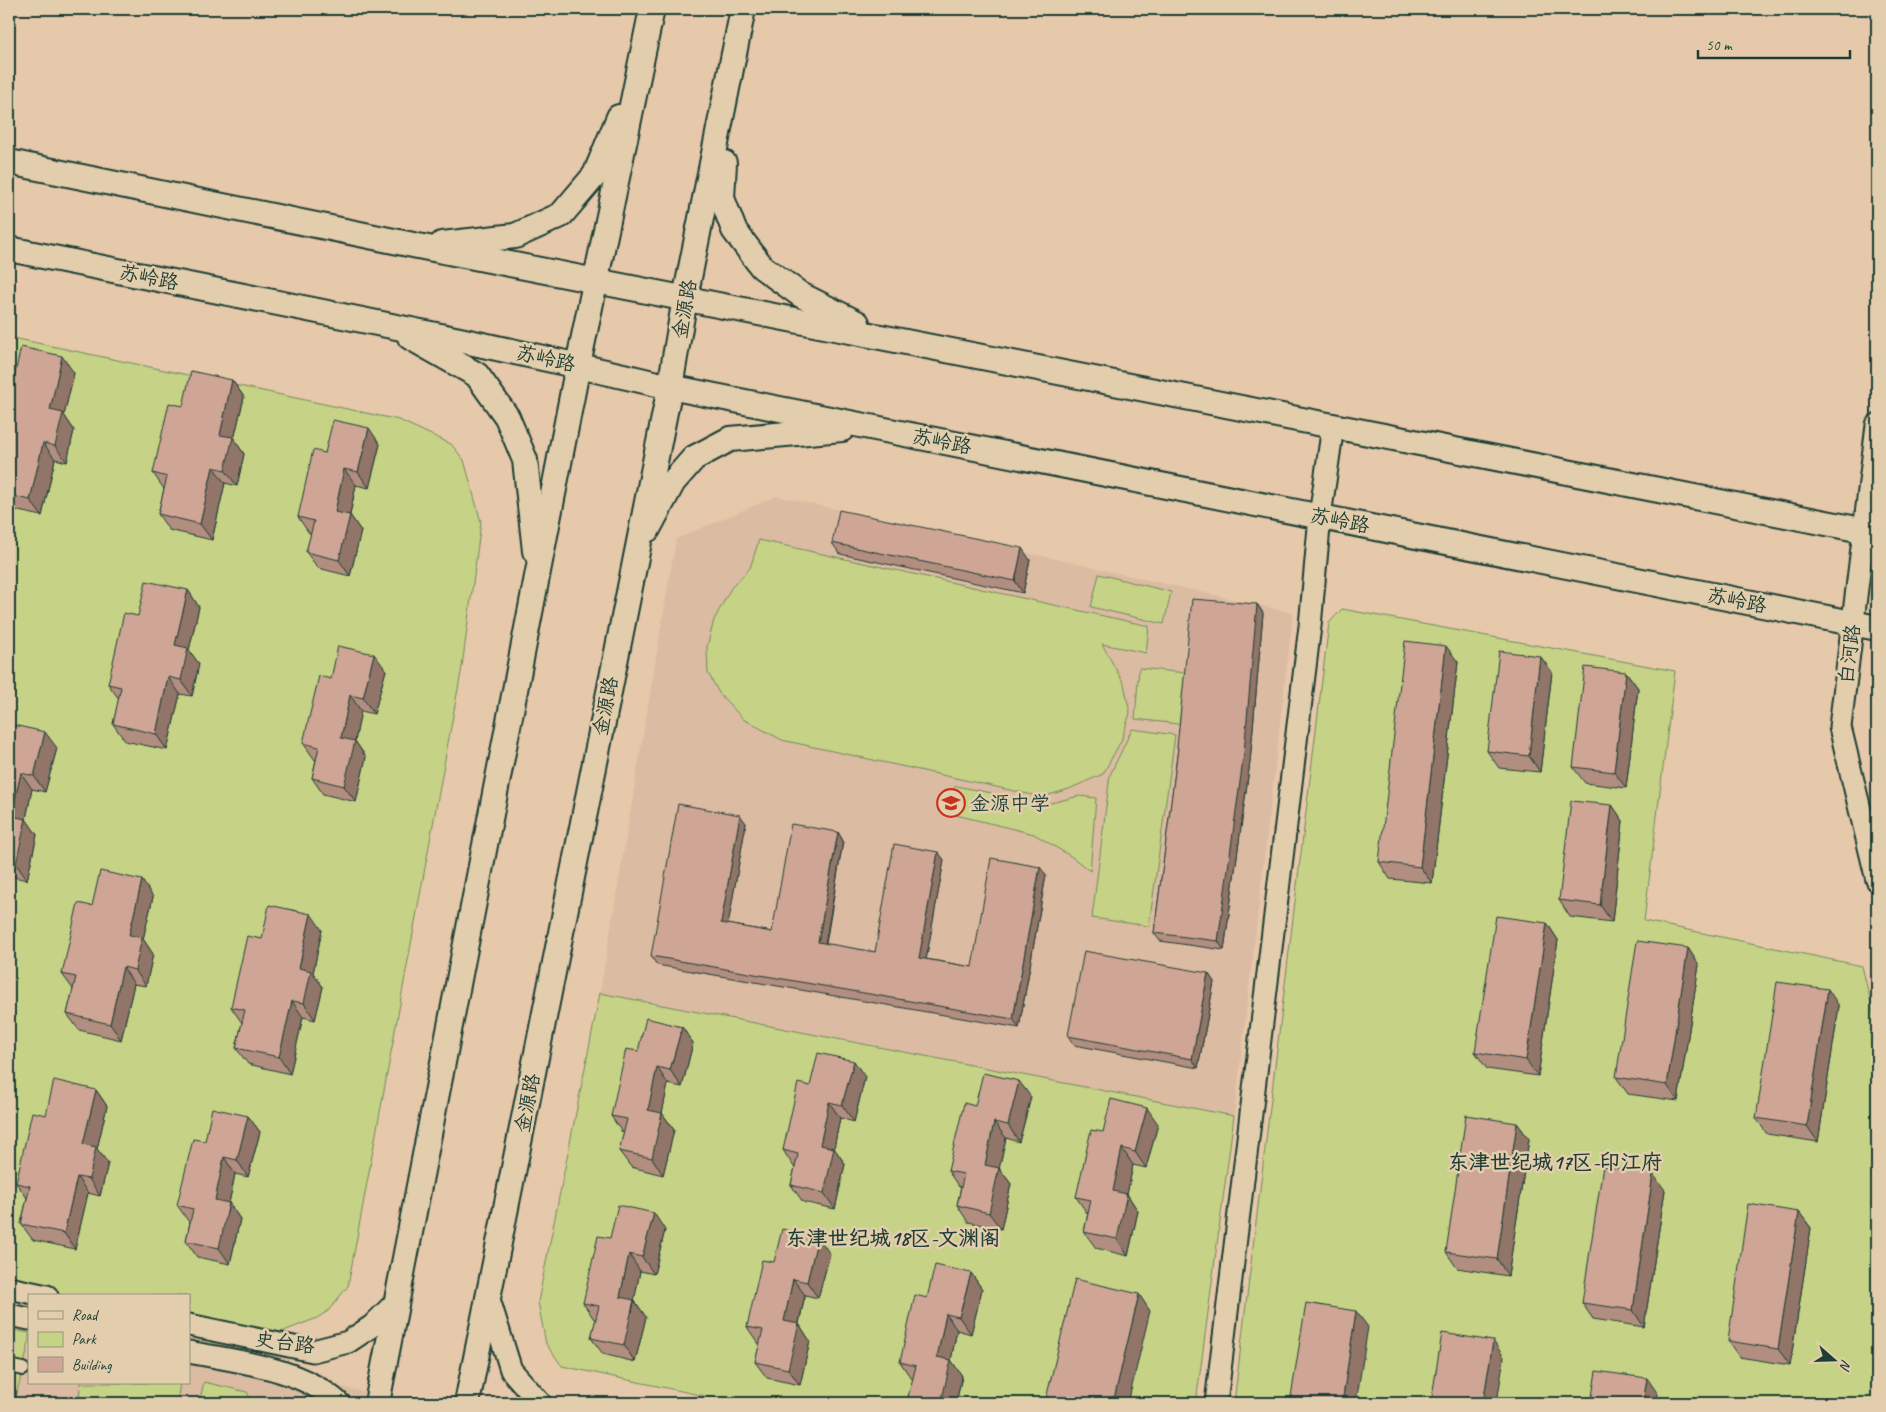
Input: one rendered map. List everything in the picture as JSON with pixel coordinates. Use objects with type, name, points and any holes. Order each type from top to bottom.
[{"type":"main road","points":[[378,1403],[578,365],[652,9]]},
{"type":"main road","name":"金源路","points":[[467,1403],[670,386],[742,9]]},
{"type":"main road","points":[[418,246],[514,236],[561,215],[595,175],[641,62]]},
{"type":"main road","points":[[729,77],[722,198],[734,230],[762,267],[801,295],[886,337]]},
{"type":"main road","points":[[9,162],[418,246],[1871,532]]},
{"type":"main road","name":"苏岭路","points":[[9,249],[578,365],[670,386],[1877,628]]},
{"type":"main road","points":[[389,326],[477,375],[507,417],[525,460],[538,575]]},
{"type":"main road","points":[[632,573],[649,527],[673,482],[694,458],[730,439],[868,426]]},
{"type":"street","name":"白河路","points":[[1877,425],[1871,532],[1853,623],[1840,726],[1877,880]]},
{"type":"street","points":[[1216,1403],[1310,626],[1320,516],[1333,426]]},
{"type":"street","points":[[9,1288],[38,1294]]},
{"type":"street","points":[[488,1296],[511,1370],[540,1403]]},
{"type":"street","name":"史台路","points":[[190,1325],[313,1351],[348,1342],[372,1326],[397,1301]]},
{"type":"street","points":[[9,1315],[28,1319]]},
{"type":"street","name":"史台路","points":[[190,1352],[292,1375],[339,1403]]},
{"type":"street","points":[[9,1366],[23,1369]]},
{"type":"shaded area","name":"金源中学","points":[[777,496],[1293,613],[1234,1116],[600,993],[676,539]]},
{"type":"shaded area","points":[[9,1316],[28,1321],[28,1384],[190,1384],[190,1355],[379,1395],[378,1403],[9,1403]]},
{"type":"green space","points":[[9,337],[399,420],[451,444],[464,460],[481,522],[462,667],[348,1286],[328,1311],[317,1318],[261,1340],[190,1325],[190,1294],[38,1294],[9,1288]]},
{"type":"green space","points":[[759,540],[1149,626],[1146,653],[1102,644],[1124,684],[1130,713],[1121,741],[1103,774],[1069,789],[1042,797],[782,740],[743,719],[719,693],[708,673],[707,647],[714,620],[731,588],[750,568]]},
{"type":"green space","points":[[1099,574],[1171,592],[1164,624],[1091,607]]},
{"type":"green space","points":[[1342,609],[1675,671],[1644,921],[1862,966],[1877,1028],[1877,1361],[1875,1403],[1234,1403],[1329,623]]},
{"type":"green space","points":[[1139,668],[1186,673],[1179,724],[1135,719]]},
{"type":"green space","points":[[1132,729],[1175,735],[1149,926],[1092,918],[1110,775]]},
{"type":"green space","points":[[956,786],[1047,804],[1079,796],[1096,798],[1090,871],[1072,857],[1034,834],[948,813],[946,798]]},
{"type":"green space","points":[[600,993],[1234,1116],[1196,1403],[738,1403],[562,1366],[546,1344],[538,1302]]},
{"type":"green space","points":[[9,1329],[28,1333],[28,1347],[17,1392],[9,1391]]},
{"type":"green space","points":[[204,1382],[247,1392],[252,1403],[199,1403]]},
{"type":"green space","points":[[81,1384],[180,1384],[177,1403],[78,1403]]},
{"type":"building","points":[[21,347],[62,356],[50,410],[63,413],[55,446],[43,443],[30,500],[9,495],[9,381],[13,382]]},
{"type":"building","points":[[191,371],[232,380],[220,435],[233,437],[225,470],[213,467],[200,524],[158,514],[167,477],[153,473],[169,403],[183,406]]},
{"type":"building","points":[[333,420],[369,428],[358,472],[344,469],[335,512],[350,515],[339,560],[306,552],[314,521],[298,517],[313,450],[325,453]]},
{"type":"building","points":[[839,510],[1022,548],[1015,581],[832,543]]},
{"type":"building","points":[[146,581],[188,590],[175,645],[188,648],[181,680],[168,677],[156,734],[113,724],[121,687],[108,684],[124,613],[138,616]]},
{"type":"building","points":[[1192,599],[1257,604],[1244,753],[1218,941],[1154,933],[1178,748]]},
{"type":"building","points":[[1405,641],[1446,646],[1420,867],[1379,862]]},
{"type":"building","points":[[338,646],[374,654],[363,698],[350,695],[341,738],[355,741],[344,786],[312,778],[319,747],[303,743],[319,676],[331,679]]},
{"type":"building","points":[[1499,651],[1540,656],[1529,756],[1487,751]]},
{"type":"building","points":[[1585,667],[1626,672],[1614,772],[1573,767]]},
{"type":"building","points":[[9,724],[45,732],[34,776],[21,773],[11,816],[26,819],[16,864],[9,862]]},
{"type":"building","points":[[1571,801],[1612,805],[1600,905],[1559,900]]},
{"type":"building","points":[[678,804],[740,815],[721,923],[772,932],[791,824],[838,832],[818,942],[875,952],[894,844],[938,852],[919,958],[972,967],[991,858],[1040,867],[1013,1019],[651,956]]},
{"type":"building","points":[[100,871],[142,880],[129,935],[142,937],[135,970],[123,967],[110,1024],[67,1014],[76,977],[62,974],[78,903],[92,906]]},
{"type":"building","points":[[269,905],[311,914],[299,968],[311,971],[304,1003],[292,1001],[279,1057],[236,1048],[245,1010],[231,1007],[247,936],[262,939]]},
{"type":"building","points":[[1496,916],[1547,923],[1526,1060],[1475,1052]]},
{"type":"building","points":[[1637,941],[1688,948],[1667,1085],[1616,1077]]},
{"type":"building","points":[[1084,951],[1208,973],[1192,1059],[1068,1036]]},
{"type":"building","points":[[1777,982],[1828,989],[1807,1126],[1756,1118]]},
{"type":"building","points":[[646,1018],[682,1027],[670,1070],[657,1067],[648,1110],[662,1113],[652,1158],[619,1151],[627,1119],[611,1116],[626,1049],[638,1051]]},
{"type":"building","points":[[818,1053],[854,1061],[842,1105],[829,1102],[820,1145],[834,1148],[824,1193],[791,1185],[798,1154],[783,1150],[798,1083],[810,1086]]},
{"type":"building","points":[[983,1073],[1019,1081],[1008,1125],[994,1122],[985,1165],[999,1168],[989,1213],[957,1205],[964,1174],[948,1171],[964,1103],[975,1106]]},
{"type":"building","points":[[54,1080],[96,1090],[83,1144],[96,1147],[89,1179],[77,1177],[64,1233],[21,1224],[30,1186],[16,1183],[32,1112],[46,1115]]},
{"type":"building","points":[[1111,1099],[1147,1108],[1135,1152],[1122,1148],[1113,1191],[1127,1194],[1117,1239],[1084,1232],[1091,1200],[1076,1197],[1091,1130],[1103,1132]]},
{"type":"building","points":[[212,1108],[248,1116],[237,1160],[224,1157],[215,1200],[229,1203],[219,1248],[186,1241],[193,1209],[177,1205],[193,1139],[205,1141]]},
{"type":"building","points":[[1466,1115],[1517,1123],[1497,1259],[1446,1252]]},
{"type":"building","points":[[1603,1166],[1653,1174],[1633,1310],[1582,1303]]},
{"type":"building","points":[[1748,1204],[1799,1212],[1778,1349],[1728,1341]]},
{"type":"building","points":[[618,1205],[654,1213],[642,1257],[629,1254],[620,1297],[634,1300],[624,1345],[591,1338],[599,1306],[583,1303],[598,1236],[610,1238]]},
{"type":"building","points":[[782,1229],[818,1237],[807,1282],[793,1279],[784,1321],[799,1324],[788,1369],[755,1362],[763,1330],[747,1327],[762,1260],[774,1262]]},
{"type":"building","points":[[935,1265],[971,1273],[959,1317],[946,1314],[937,1357],[951,1360],[941,1403],[908,1397],[916,1366],[900,1362],[915,1295],[927,1298]]},
{"type":"building","points":[[1075,1279],[1139,1294],[1113,1403],[1045,1403]]},
{"type":"building","points":[[1306,1303],[1356,1311],[1342,1403],[1290,1403]]},
{"type":"building","points":[[1442,1333],[1493,1341],[1483,1403],[1431,1403]]},
{"type":"building","points":[[1596,1371],[1647,1378],[1643,1403],[1591,1403]]},
{"type":"place","name":"金源中学","points":[[951,803]]},
{"type":"district","name":"东津世纪城17区-印江府","points":[[1555,1162]]},
{"type":"district","name":"东津世纪城18区-文渊阁","points":[[893,1238]]}]
